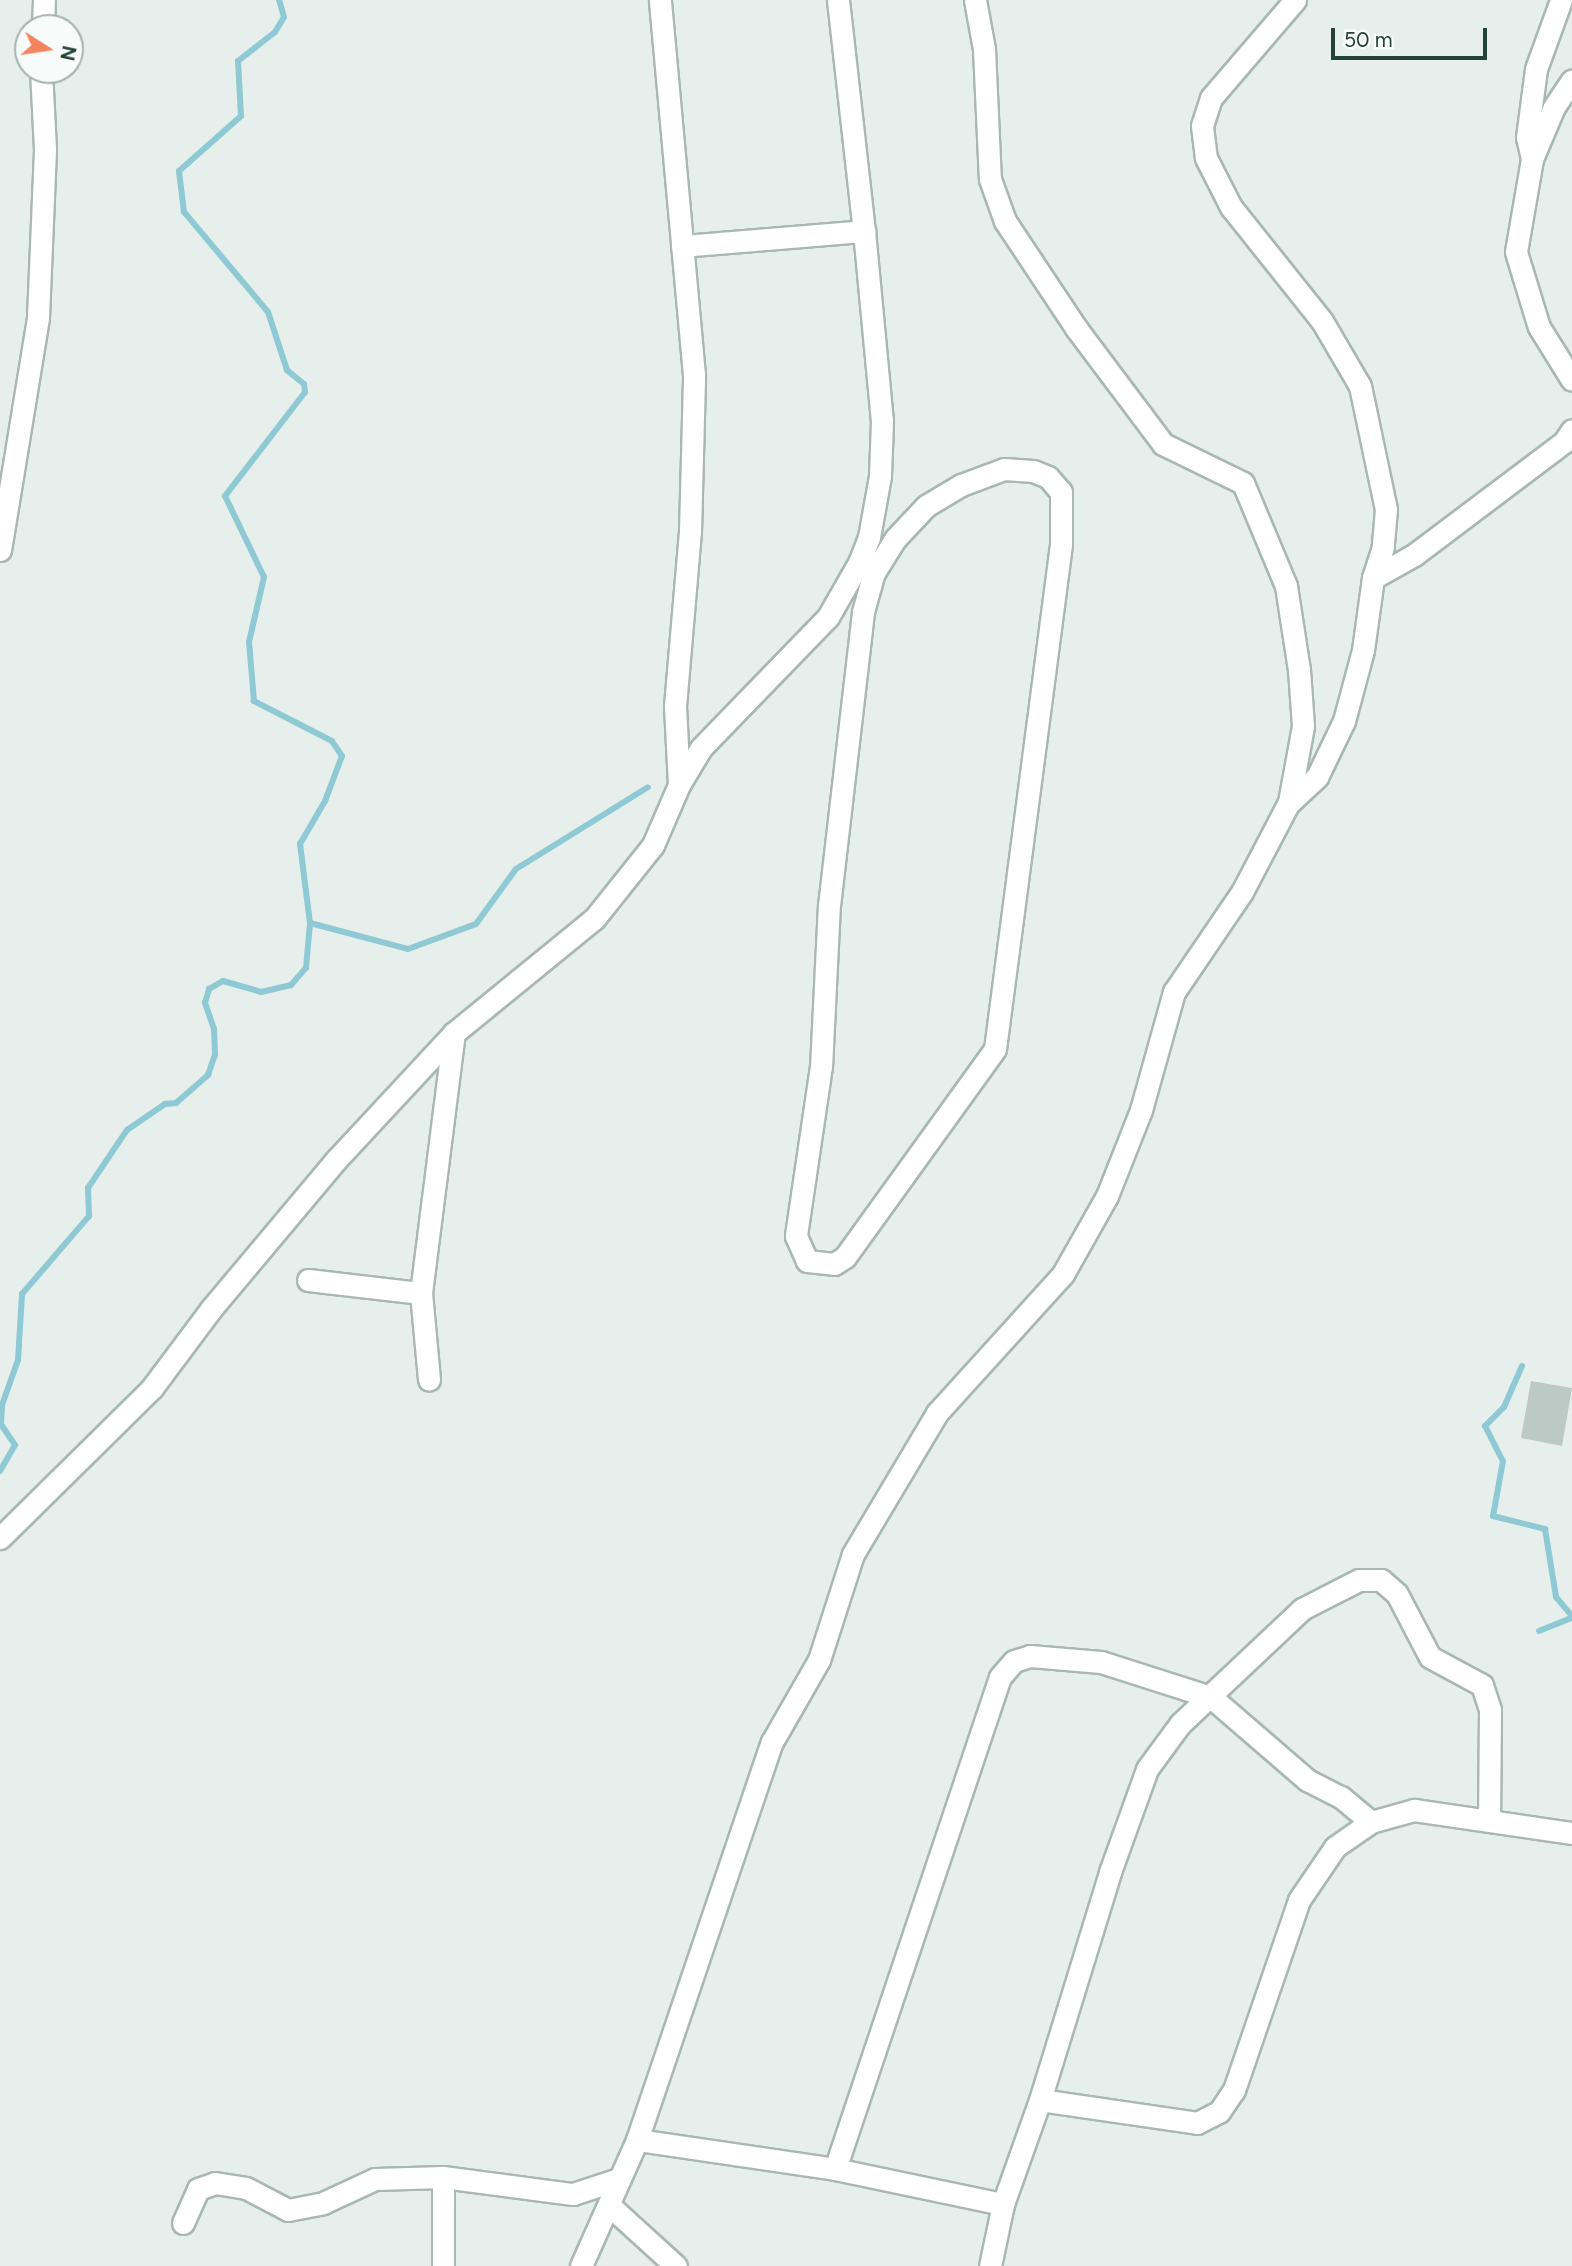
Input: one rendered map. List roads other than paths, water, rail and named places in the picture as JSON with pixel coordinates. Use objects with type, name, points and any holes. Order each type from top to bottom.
[{"type":"street","points":[[660,0],[694,374],[690,532],[675,706],[679,785]]},
{"type":"street","points":[[0,1538],[152,1388],[211,1308],[336,1160],[454,1034],[594,919],[653,845],[679,785],[718,729],[828,617],[867,567],[926,506],[961,485],[1004,469],[1032,471],[1048,477],[1061,492],[1058,571],[995,1049],[845,1257],[821,1265],[807,1261],[800,1252],[796,1236],[821,1066],[829,904],[863,612],[867,567],[869,537],[880,475],[882,421],[838,0]]},
{"type":"street","points":[[581,2266],[610,2206],[637,2140],[772,1742],[819,1660],[853,1554],[937,1413],[981,1360],[1045,1296],[1078,1250],[1123,1166],[1174,992],[1242,892],[1288,804],[1303,726],[1299,670],[1286,586],[1243,483],[1163,444],[1098,359],[1005,221],[990,179],[984,49],[975,0]]},
{"type":"street","points":[[1288,804],[1317,776],[1344,721],[1363,650],[1373,578],[1383,547],[1386,509],[1360,386],[1322,321],[1231,207],[1206,158],[1202,126],[1211,98],[1295,0]]},
{"type":"street","points":[[1532,159],[1527,136],[1536,69],[1561,0]]},
{"type":"street","points":[[1572,80],[1554,107],[1532,159],[1517,252],[1539,327],[1572,380]]},
{"type":"street","points":[[0,550],[38,317],[45,149],[42,84]]},
{"type":"street","points":[[682,246],[864,231]]},
{"type":"street","points":[[1373,578],[1425,547],[1564,442],[1572,430]]},
{"type":"street","points":[[429,1380],[421,1293],[454,1034]]},
{"type":"street","points":[[308,1280],[421,1293]]},
{"type":"street","points":[[990,2266],[1003,2204],[1040,2100],[1110,1872],[1147,1769],[1180,1724],[1301,1609],[1359,1580],[1381,1580],[1397,1594],[1430,1657],[1482,1685],[1490,1710],[1489,1821]]},
{"type":"street","points":[[835,2169],[1000,1677],[1014,1661],[1030,1656],[1101,1662],[1211,1697],[1307,1780],[1341,1797],[1371,1822]]},
{"type":"street","points":[[1040,2100],[1196,2123],[1219,2112],[1234,2090],[1299,1900],[1335,1847],[1371,1822],[1413,1810],[1572,1833]]},
{"type":"street","points":[[637,2140],[835,2169],[1003,2204]]},
{"type":"street","points":[[184,2223],[198,2189],[215,2183],[246,2188],[288,2210],[323,2203],[375,2179],[443,2177],[573,2194],[619,2179]]},
{"type":"street","points":[[443,2177],[443,2266]]},
{"type":"street","points":[[610,2206],[676,2266]]},
{"type":"waterway","points":[[0,1471],[15,1445],[1,1424],[2,1405],[18,1360],[22,1294],[89,1216],[88,1188],[127,1130],[165,1104],[176,1103],[208,1075],[215,1055],[214,1029],[205,1003],[209,989],[223,981],[261,992],[291,985],[306,968],[310,923],[300,844],[325,801],[342,756],[332,741],[254,701],[249,642],[264,577],[225,496],[305,392],[304,384],[287,370],[268,312],[184,212],[179,171],[241,116],[238,61],[275,32],[284,17],[279,0]]},
{"type":"waterway","points":[[310,923],[408,949],[476,924],[516,869],[648,787]]},
{"type":"waterway","points":[[1522,1366],[1504,1407],[1485,1426],[1503,1461],[1493,1516],[1545,1529],[1556,1597],[1572,1616]]},
{"type":"waterway","points":[[1539,1631],[1572,1618]]}]
